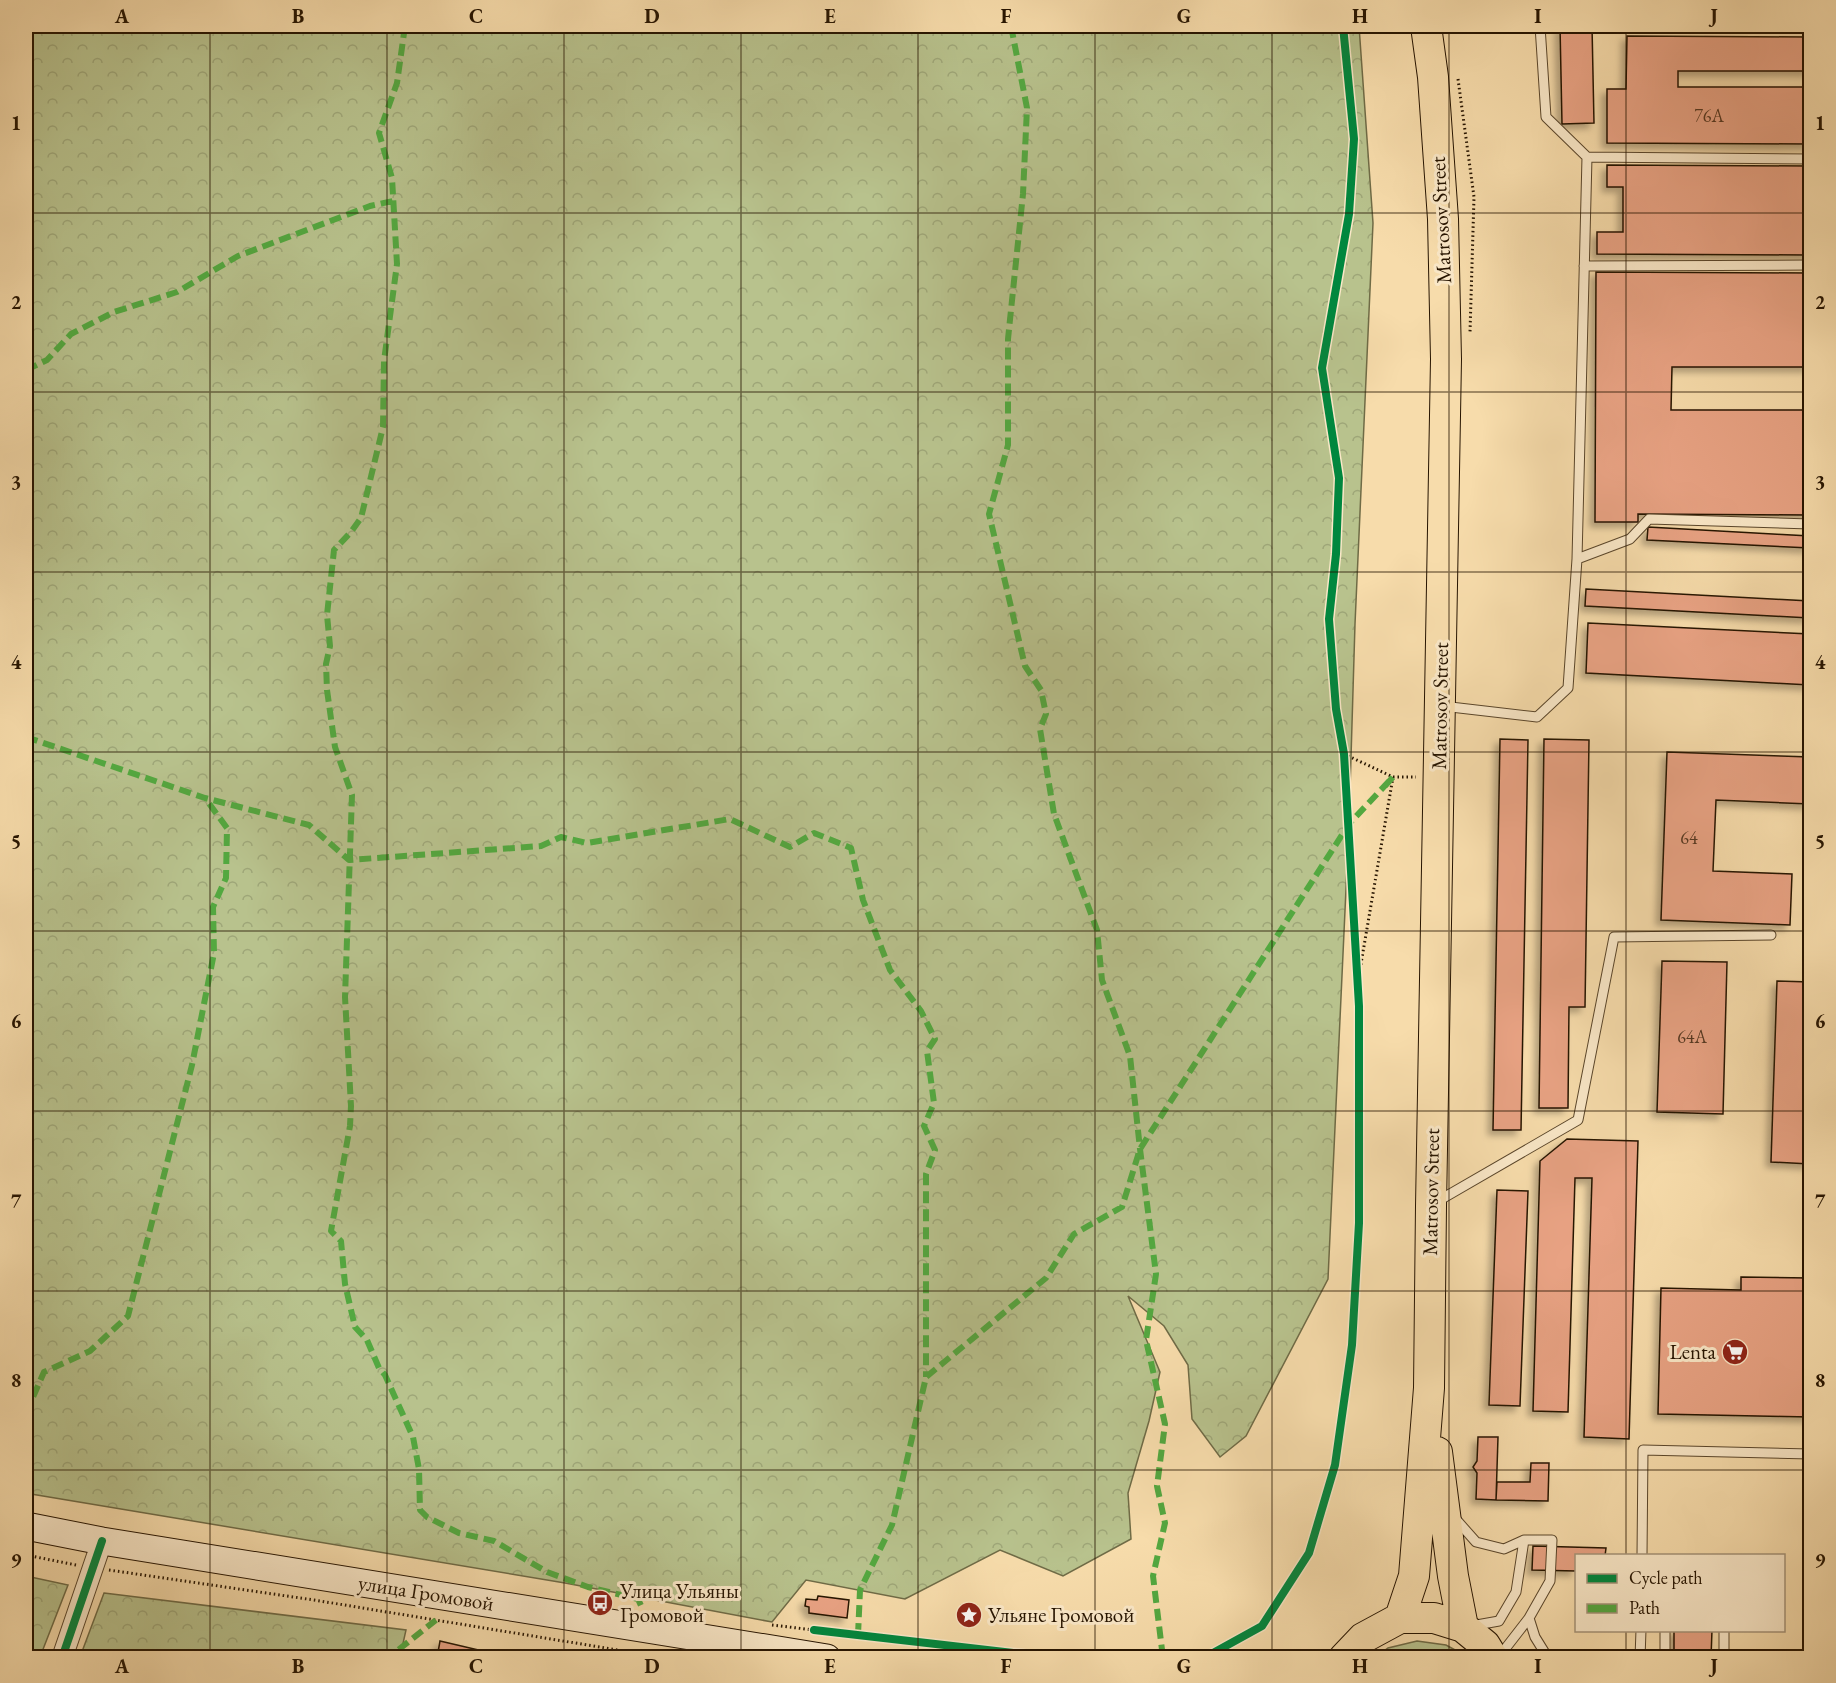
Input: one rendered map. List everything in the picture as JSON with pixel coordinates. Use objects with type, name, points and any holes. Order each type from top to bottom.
[{"type":"main road","name":"Matrosov Street","points":[[1400,1618],[1414,1576],[1430,1388],[1431,1206],[1446,359],[1443,219],[1433,78],[1426,26]]},
{"type":"main road","name":"Matrosov Street","points":[[1430,1388],[1443,1504],[1463,1627]]},
{"type":"main road","name":"улица Громовой","points":[[26,1526],[102,1541],[764,1652],[826,1644]]},
{"type":"main road","points":[[1344,1658],[1363,1638],[1400,1618],[1434,1618],[1463,1627],[1485,1645],[1493,1658]]},
{"type":"street","points":[[62,1658],[102,1541]]},
{"type":"lane","points":[[1540,26],[1546,117],[1587,157],[1810,159]]},
{"type":"lane","points":[[1440,706],[1537,717],[1568,688],[1576,560],[1587,157]]},
{"type":"lane","points":[[1584,266],[1810,266]]},
{"type":"lane","points":[[1576,560],[1630,539],[1649,519],[1810,524]]},
{"type":"lane","points":[[1431,1206],[1578,1120],[1614,936],[1771,935]]},
{"type":"lane","points":[[1642,1554],[1643,1450],[1810,1454]]},
{"type":"lane","points":[[1443,1504],[1476,1542],[1504,1549],[1524,1540],[1552,1540],[1550,1581],[1529,1618],[1498,1658]]},
{"type":"lane","points":[[1463,1627],[1499,1621],[1516,1592],[1524,1540]]},
{"type":"lane","points":[[1529,1618],[1534,1637],[1548,1658]]},
{"type":"lane","points":[[1640,1658],[1641,1632]]},
{"type":"lane","points":[[1665,1632],[1665,1658]]},
{"type":"lane","points":[[1724,1632],[1724,1658]]},
{"type":"path","points":[[1342,742],[1344,765]]},
{"type":"path","points":[[1344,753],[1393,777],[1358,985]]},
{"type":"path","points":[[1356,949],[1358,985]]},
{"type":"path","points":[[26,1555],[93,1568],[314,1600],[648,1657]]},
{"type":"path","points":[[814,1630],[826,1644]]},
{"type":"green space","points":[[26,26],[1359,26],[1373,223],[1328,1279],[1246,1436],[1220,1457],[1192,1419],[1188,1365],[1164,1326],[1128,1296],[1160,1372],[1149,1421],[1128,1493],[1131,1539],[1063,1576],[1000,1550],[905,1599],[806,1580],[772,1622],[565,1583],[26,1492],[26,1326],[28,1318],[26,1317]]},
{"type":"green space","points":[[26,1576],[68,1585],[40,1657],[26,1657]]},
{"type":"green space","points":[[104,1593],[406,1630],[400,1657],[80,1657]]},
{"type":"green space","points":[[1417,1641],[1446,1645],[1468,1657],[1376,1657],[1388,1648]]},
{"type":"building","points":[[1560,26],[1592,26],[1594,123],[1562,124]]},
{"type":"building","points":[[1627,36],[1810,37],[1810,71],[1678,71],[1678,87],[1810,87],[1810,144],[1607,143],[1607,89],[1626,89]]},
{"type":"building","points":[[1607,165],[1810,166],[1810,255],[1597,254],[1597,232],[1623,232],[1623,187],[1607,187]]},
{"type":"building","points":[[1596,272],[1810,273],[1810,367],[1672,367],[1671,410],[1810,410],[1810,515],[1638,514],[1638,522],[1595,522]]},
{"type":"building","points":[[1648,527],[1810,536],[1810,548],[1647,540]]},
{"type":"building","points":[[1586,589],[1810,601],[1810,618],[1585,606]]},
{"type":"building","points":[[1588,623],[1810,634],[1810,685],[1586,673]]},
{"type":"building","points":[[1500,739],[1528,740],[1521,1130],[1493,1130]]},
{"type":"building","points":[[1544,739],[1589,740],[1585,1007],[1569,1007],[1568,1108],[1539,1108]]},
{"type":"building","points":[[1667,752],[1810,757],[1810,804],[1716,800],[1713,871],[1792,874],[1790,925],[1661,920]]},
{"type":"building","points":[[1662,961],[1727,962],[1723,1114],[1657,1112]]},
{"type":"building","points":[[1777,981],[1810,982],[1810,1164],[1771,1162]]},
{"type":"building","points":[[1567,1139],[1638,1141],[1629,1439],[1584,1437],[1592,1178],[1575,1178],[1568,1412],[1533,1411],[1540,1161]]},
{"type":"building","points":[[1497,1190],[1528,1191],[1520,1406],[1489,1405]]},
{"type":"building","name":"Lenta","points":[[1741,1277],[1810,1278],[1810,1417],[1658,1414],[1661,1288],[1741,1290]]},
{"type":"building","points":[[1478,1437],[1498,1437],[1496,1500],[1476,1499],[1477,1473],[1473,1467],[1477,1461]]},
{"type":"building","points":[[1531,1463],[1549,1463],[1548,1501],[1496,1500],[1497,1482],[1530,1482]]},
{"type":"building","points":[[1533,1546],[1606,1548],[1605,1554],[1575,1554],[1575,1571],[1532,1570]]},
{"type":"building","points":[[818,1596],[849,1600],[847,1618],[809,1613],[809,1607],[805,1606],[806,1599],[817,1600]]},
{"type":"building","points":[[1674,1632],[1712,1632],[1711,1658],[1674,1658]]},
{"type":"building","points":[[440,1641],[500,1655],[499,1658],[437,1658]]},
{"type":"marked path","points":[[405,26],[397,83],[379,133],[392,178],[397,264],[384,361],[383,427],[361,518],[334,550],[327,615],[330,646],[326,664],[327,690],[335,747],[352,795],[345,997],[351,1106],[350,1126],[331,1231],[341,1241],[345,1284],[355,1327],[367,1340],[413,1437],[419,1469],[420,1510],[427,1517],[459,1533],[494,1541],[547,1572],[588,1587],[638,1599],[643,1610]]},
{"type":"marked path","points":[[1011,26],[1027,108],[1023,194],[1008,339],[1008,445],[989,514],[1025,666],[1041,690],[1046,714],[1040,729],[1054,814],[1097,930],[1102,980],[1130,1056],[1156,1274],[1146,1340],[1165,1424],[1157,1486],[1165,1523],[1153,1576],[1163,1658]]},
{"type":"marked path","points":[[26,370],[47,360],[71,334],[114,312],[177,292],[238,256],[370,206],[393,201]]},
{"type":"marked path","points":[[26,737],[205,798],[309,825],[349,860],[541,846],[561,837],[587,843],[730,819],[790,847],[814,833],[851,848],[863,900],[890,970],[921,1011],[935,1039],[927,1051],[934,1103],[924,1126],[935,1150],[926,1174],[926,1377]]},
{"type":"marked path","points":[[858,1635],[860,1590],[892,1525],[926,1377],[1046,1278],[1074,1234],[1122,1207],[1140,1149],[1349,824],[1393,777],[1385,786]]},
{"type":"marked path","points":[[26,1413],[44,1372],[90,1351],[128,1316],[192,1065],[214,953],[213,907],[226,878],[227,828],[205,798]]},
{"type":"marked path","points":[[383,1658],[393,1654],[436,1620]]},
{"type":"cycle path","points":[[1204,1658],[1262,1626],[1309,1553],[1335,1465],[1352,1345],[1359,1223],[1359,1006],[1344,754],[1336,709],[1329,619],[1336,554],[1339,478],[1322,368],[1349,214],[1354,139],[1343,26]]},
{"type":"cycle path","points":[[62,1658],[102,1541]]},
{"type":"cycle path","points":[[814,1630],[1057,1658]]},
{"type":"place","name":"Lenta","points":[[1735,1352]]},
{"type":"place","name":"Улица Ульяны Громовой","points":[[600,1603]]},
{"type":"place","name":"Ульяне Громовой","points":[[969,1615]]}]
